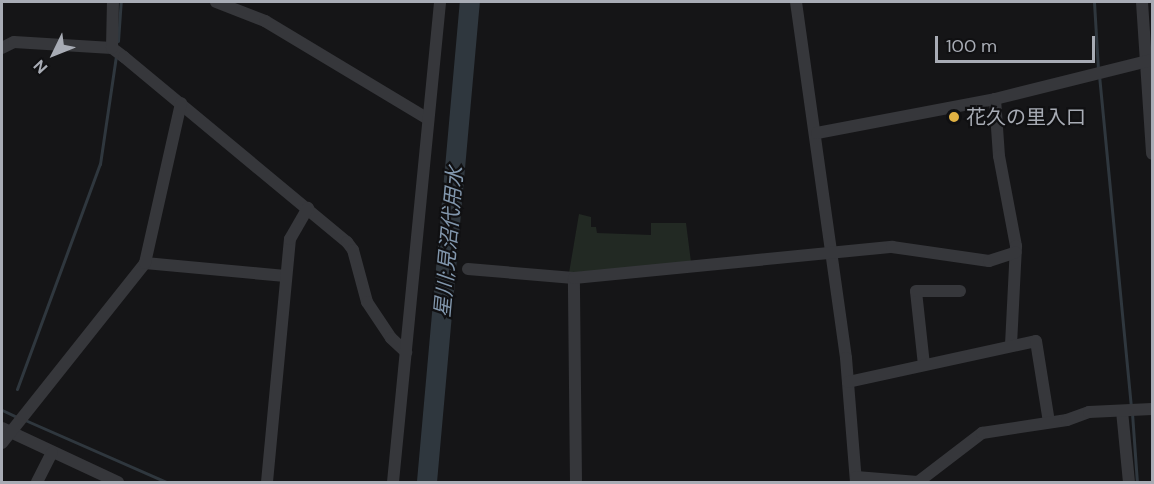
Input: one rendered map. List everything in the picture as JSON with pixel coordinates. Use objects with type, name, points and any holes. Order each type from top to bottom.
[{"type":"street","points":[[112,48],[113,2]]},
{"type":"street","points":[[216,2],[265,21],[428,119]]},
{"type":"street","points":[[393,483],[440,2]]},
{"type":"street","points":[[796,2],[817,133],[848,382],[856,480],[918,483],[982,433],[1050,422],[1089,412],[1152,409]]},
{"type":"street","points":[[1142,2],[1148,61],[1152,154]]},
{"type":"street","points":[[2,48],[14,42],[112,48],[308,208],[353,250],[367,302],[392,338],[406,352]]},
{"type":"street","points":[[817,133],[995,99],[1148,61]]},
{"type":"street","points":[[995,99],[999,156],[1016,252],[1011,346]]},
{"type":"street","points":[[2,443],[9,430],[28,413],[145,263],[181,103]]},
{"type":"street","points":[[267,483],[290,239],[308,208]]},
{"type":"street","points":[[468,269],[574,278],[892,247],[989,261],[1016,252]]},
{"type":"street","points":[[145,263],[285,276]]},
{"type":"street","points":[[574,278],[576,483]]},
{"type":"street","points":[[924,365],[916,291],[960,291]]},
{"type":"street","points":[[848,382],[1035,341],[1050,422]]},
{"type":"street","points":[[1122,411],[1129,483]]},
{"type":"street","points":[[9,430],[52,453],[118,483]]},
{"type":"street","points":[[37,483],[52,453]]},
{"type":"shaded area","points":[[579,214],[591,217],[591,227],[596,227],[597,233],[651,235],[651,223],[686,223],[691,262],[569,273]]},
{"type":"waterway","points":[[118,41],[121,2]]},
{"type":"waterway","name":"星川;見沼代用水","points":[[427,482],[470,2]]},
{"type":"waterway","points":[[1094,2],[1098,69]]},
{"type":"waterway","points":[[17,389],[100,164],[116,56]]},
{"type":"waterway","points":[[1099,75],[1131,406]]},
{"type":"waterway","points":[[2,410],[19,418]]},
{"type":"waterway","points":[[1132,413],[1137,482]]},
{"type":"waterway","points":[[25,420],[166,482]]},
{"type":"place","name":"花久の里入口","points":[[954,117]]}]
